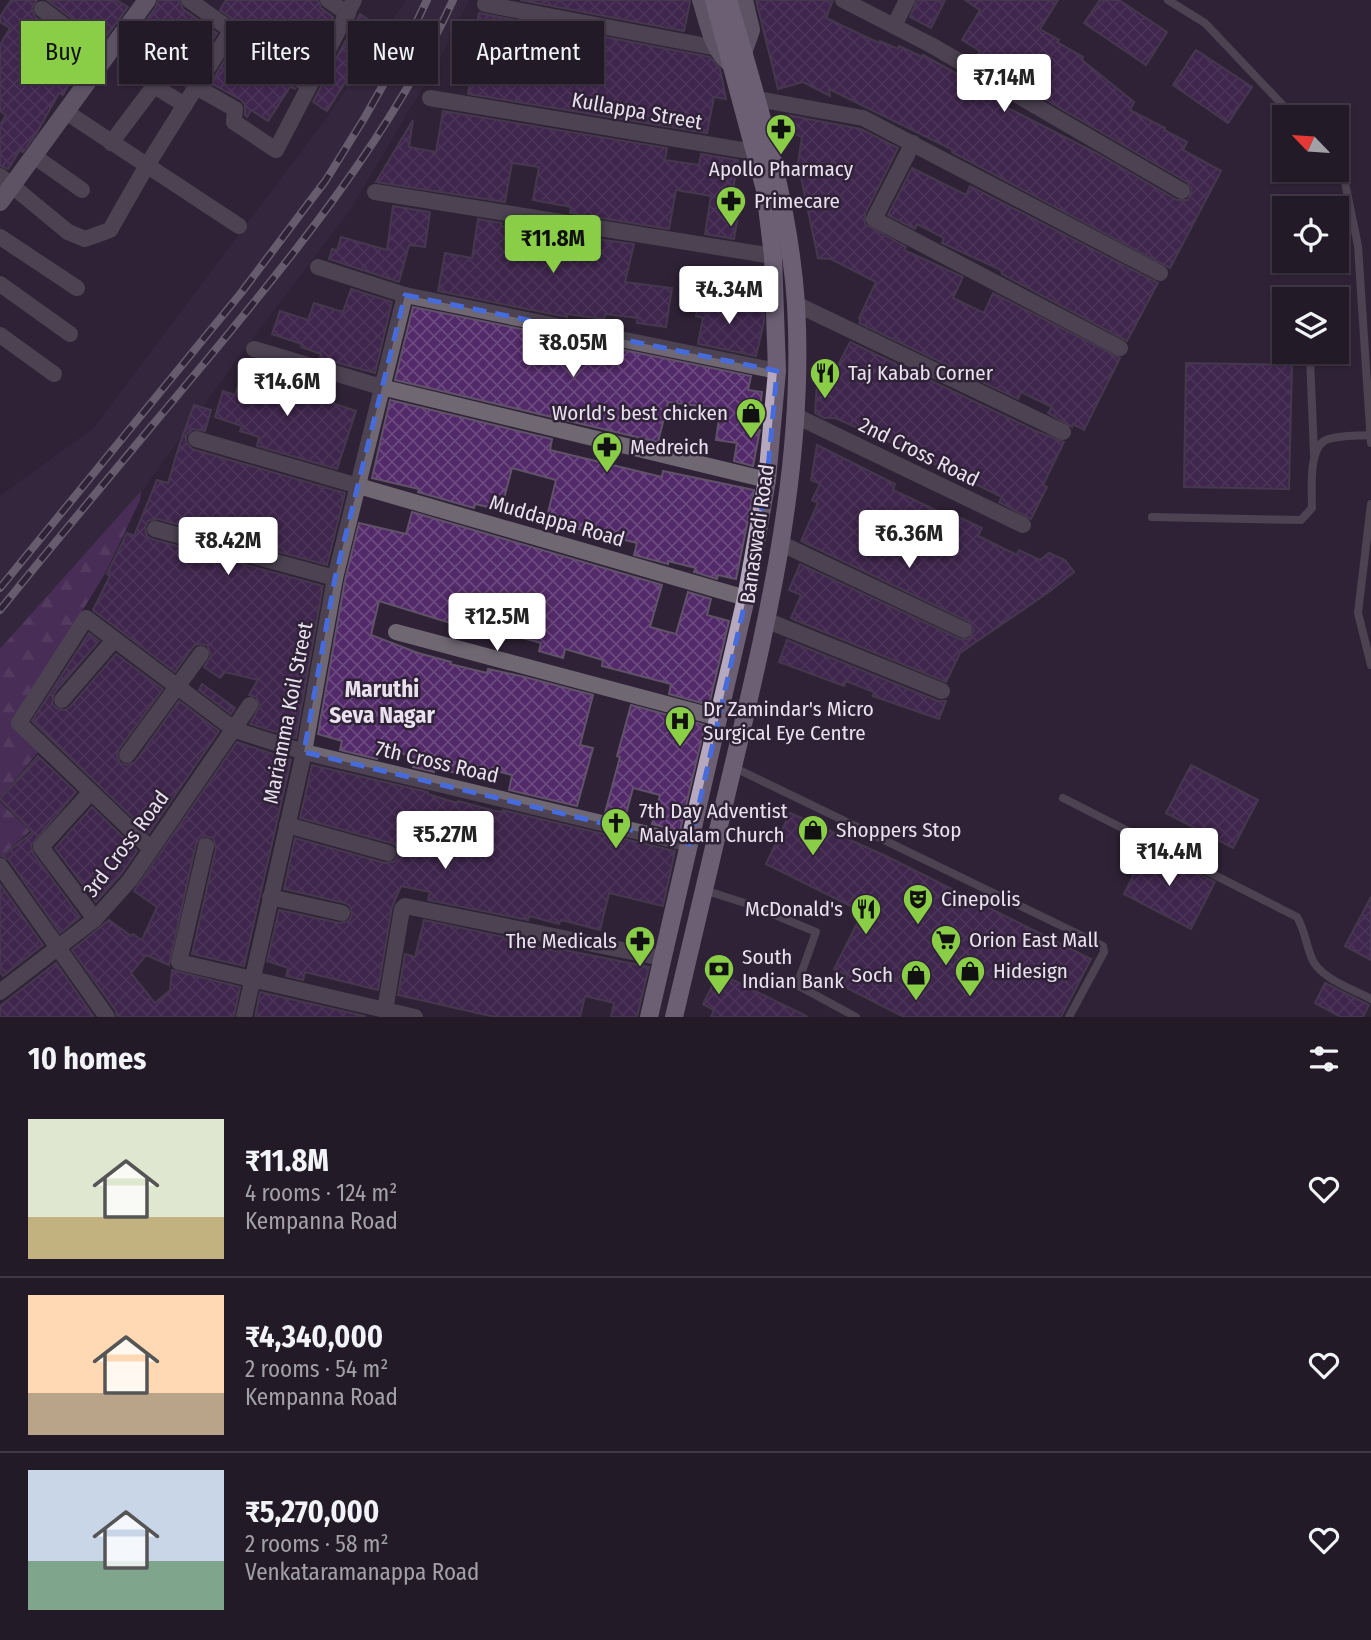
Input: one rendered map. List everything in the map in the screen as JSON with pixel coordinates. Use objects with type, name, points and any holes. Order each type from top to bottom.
[{"type":"main road","points":[[714,0],[737,59]]},
{"type":"main road","points":[[728,0],[737,59]]},
{"type":"main road","name":"Banaswadi Road","points":[[674,1017],[768,621],[782,544],[796,416],[796,304],[791,258],[779,187],[757,99],[737,59]]},
{"type":"main road","name":"Banaswadi Road","points":[[649,1017],[746,598],[767,480],[777,372],[773,256],[765,190],[754,152],[737,59]]},
{"type":"street","points":[[0,202],[6,181],[34,156],[147,0]]},
{"type":"street","points":[[188,0],[226,27]]},
{"type":"street","points":[[196,87],[235,109],[234,122],[276,150],[351,7],[328,0]]},
{"type":"street","points":[[701,0],[721,57],[737,59],[751,30],[744,0]]},
{"type":"street","points":[[844,0],[1182,191]]},
{"type":"street","points":[[894,26],[908,0]]},
{"type":"street","points":[[485,4],[717,48]]},
{"type":"street","points":[[42,9],[106,57]]},
{"type":"street","points":[[6,181],[68,232],[85,239],[110,230],[226,39]]},
{"type":"street","points":[[111,143],[154,86],[185,105]]},
{"type":"street","name":"Kullappa Street","points":[[430,98],[754,152]]},
{"type":"street","points":[[757,99],[863,118],[1160,273]]},
{"type":"street","points":[[66,112],[239,226]]},
{"type":"street","points":[[913,143],[874,219],[1120,348]]},
{"type":"street","points":[[34,156],[82,190]]},
{"type":"street","points":[[375,192],[773,256]]},
{"type":"street","points":[[0,237],[77,288]]},
{"type":"street","points":[[318,267],[405,295],[777,372]]},
{"type":"street","points":[[0,284],[70,334]]},
{"type":"street","name":"Mariamma Koil Street","points":[[244,1017],[304,752],[335,578],[405,295]]},
{"type":"street","points":[[796,304],[1063,432]]},
{"type":"street","points":[[0,335],[54,374]]},
{"type":"street","points":[[254,349],[381,387],[767,480]]},
{"type":"street","name":"2nd Cross Road","points":[[796,416],[1023,526]]},
{"type":"street","name":"Muddappa Road","points":[[196,439],[746,598]]},
{"type":"street","points":[[155,528],[335,578]]},
{"type":"street","points":[[782,544],[964,630]]},
{"type":"street","name":"7th Cross Road","points":[[90,793],[19,723],[86,618],[235,730],[304,752],[690,844]]},
{"type":"street","points":[[768,621],[942,691]]},
{"type":"street","points":[[396,632],[719,718]]},
{"type":"street","points":[[62,700],[114,639]]},
{"type":"street","points":[[127,755],[201,654]]},
{"type":"street","name":"3rd Cross Road","points":[[0,992],[95,919],[130,880],[250,705]]},
{"type":"street","points":[[95,919],[41,847],[90,793],[151,849]]},
{"type":"street","points":[[287,825],[388,853]]},
{"type":"street","points":[[206,846],[179,962],[415,1017]]},
{"type":"street","points":[[0,866],[107,1017]]},
{"type":"street","points":[[270,897],[342,913]]},
{"type":"street","points":[[384,1010],[401,909],[405,906],[662,958]]},
{"type":"lane","points":[[1168,0],[1175,0]]},
{"type":"lane","points":[[1168,0],[1205,23],[1283,105]]},
{"type":"lane","points":[[1345,182],[1358,246],[1371,443]]},
{"type":"lane","points":[[1152,517],[1301,520],[1312,508],[1314,454],[1310,364]]},
{"type":"lane","points":[[1314,454],[1326,440],[1370,435]]},
{"type":"lane","points":[[1371,504],[1358,613],[1371,665]]},
{"type":"lane","points":[[733,767],[1103,946],[1104,952],[1069,1017]]},
{"type":"lane","points":[[1063,798],[1297,917],[1305,932],[1313,961],[1329,976],[1371,999]]},
{"type":"lane","points":[[704,890],[751,905],[816,932],[797,985],[856,1017]]},
{"type":"highlighted area","points":[[405,295],[777,371],[767,480],[746,598],[690,844],[304,752],[335,578]]},
{"type":"shaded area","points":[[406,0],[469,0],[458,21],[452,21],[452,34],[438,62],[438,21],[392,21]]},
{"type":"shaded area","points":[[350,84],[425,84],[348,213],[245,348],[142,491],[106,572],[14,722],[0,798],[0,496],[94,428]]},
{"type":"green space","points":[[141,491],[140,500],[106,572],[14,722],[39,751],[0,798],[0,649]]},
{"type":"green space","points":[[0,802],[30,831],[0,857]]},
{"type":"building","points":[[11,0],[37,0],[32,8],[35,17],[40,21],[21,21],[21,84],[69,84],[63,95],[59,93],[36,134],[23,152],[20,150],[8,169],[0,166],[0,125],[6,115],[0,111],[0,45],[10,28],[0,22],[0,17]]},
{"type":"building","points":[[47,0],[116,0],[128,7],[106,37],[105,21],[75,21]]},
{"type":"building","points":[[158,0],[179,0],[183,9],[200,21],[146,21]]},
{"type":"building","points":[[226,0],[318,0],[321,8],[333,17],[331,21],[235,21],[220,10]]},
{"type":"building","points":[[520,0],[690,0],[690,2],[684,31]]},
{"type":"building","points":[[756,0],[833,0],[826,18],[879,43],[880,41],[898,49],[899,46],[922,57],[923,55],[999,97],[996,102],[1096,153],[1177,200],[1188,200],[1192,190],[1187,182],[976,59],[980,51],[962,40],[980,10],[965,0],[1058,0],[1040,29],[1083,57],[1082,60],[1134,102],[1130,110],[1187,142],[1183,150],[1221,171],[1170,268],[952,152],[953,150],[829,89],[830,96],[803,82],[778,89]]},
{"type":"building","points":[[917,0],[945,0],[931,28],[910,17]]},
{"type":"building","points":[[1100,0],[1119,0],[1167,32],[1146,65],[1084,23]]},
{"type":"building","points":[[479,13],[521,21],[477,21]]},
{"type":"building","points":[[360,14],[371,21],[356,21]]},
{"type":"building","points":[[348,36],[348,78],[327,111],[313,102],[323,84],[334,84],[334,63]]},
{"type":"building","points":[[604,37],[710,57],[720,69],[726,99],[714,97],[707,133],[468,94],[470,84],[604,84]]},
{"type":"building","points":[[1196,50],[1252,87],[1228,123],[1173,85]]},
{"type":"building","points":[[226,58],[226,84],[289,84],[296,89],[290,87],[268,121],[251,110],[247,117],[245,105],[241,100],[212,81]]},
{"type":"building","points":[[443,111],[667,148],[665,160],[699,165],[701,154],[738,160],[731,201],[740,203],[734,239],[705,234],[711,196],[676,190],[669,229],[570,213],[571,207],[533,200],[539,167],[512,163],[505,202],[376,182],[413,120],[409,147],[436,152]]},
{"type":"building","points":[[787,115],[861,129],[898,148],[865,214],[865,224],[906,247],[904,250],[963,277],[953,298],[984,313],[993,293],[1120,358],[1084,430],[1073,424],[1072,427],[1048,413],[1052,407],[1021,392],[1018,399],[859,323],[876,282],[831,259],[818,258],[798,163],[802,137],[793,133]]},
{"type":"building","points":[[912,168],[966,195],[970,186],[1158,283],[1127,341],[1002,274],[1001,270],[942,243],[944,238],[917,224],[915,229],[888,215]]},
{"type":"building","points":[[393,206],[430,212],[425,247],[409,245],[399,282],[329,259],[332,249],[337,250],[341,237],[387,250]]},
{"type":"building","points":[[478,219],[502,223],[501,226],[634,244],[625,282],[672,288],[666,327],[637,323],[638,318],[605,314],[604,319],[567,314],[567,317],[438,291],[445,253],[472,258]]},
{"type":"building","points":[[351,289],[392,302],[375,373],[320,358],[321,354],[301,347],[302,344],[272,334],[280,311],[308,320],[314,303],[343,312]]},
{"type":"building","points":[[700,295],[764,313],[756,356],[698,344],[703,318],[696,316]]},
{"type":"building","points":[[413,307],[751,376],[748,390],[762,392],[759,415],[752,414],[759,418],[757,429],[760,430],[753,466],[734,461],[737,443],[716,440],[720,411],[714,411],[714,408],[668,402],[658,442],[395,380]]},
{"type":"building","points":[[850,342],[1064,442],[1043,485],[1047,487],[1031,519],[999,502],[1002,497],[879,437],[835,418],[824,418],[815,413],[817,384],[828,385]]},
{"type":"building","points":[[1186,363],[1292,365],[1289,489],[1184,487]]},
{"type":"building","points":[[245,367],[280,375],[292,380],[289,389],[356,411],[337,469],[257,446],[259,437],[240,431],[242,426],[215,417],[223,391],[235,395]]},
{"type":"building","points":[[390,400],[552,439],[550,450],[662,477],[663,471],[754,490],[736,579],[718,575],[717,579],[694,572],[696,568],[634,555],[637,543],[546,521],[556,480],[512,468],[501,510],[475,504],[474,508],[418,492],[419,489],[372,478]]},
{"type":"building","points":[[194,405],[211,410],[205,431],[193,429],[186,435],[186,442],[192,449],[345,493],[327,565],[158,519],[148,521],[145,527],[147,536],[152,539],[323,586],[296,738],[250,724],[260,706],[256,697],[249,695],[258,680],[225,672],[220,678],[204,667],[211,656],[207,645],[197,644],[193,647],[175,672],[93,610],[127,533],[134,536],[157,480],[168,483]]},
{"type":"building","points":[[817,445],[895,484],[893,490],[959,521],[961,518],[982,528],[978,536],[1017,555],[1019,550],[1040,560],[1049,553],[1065,560],[1074,572],[960,653],[946,682],[795,620],[791,618],[801,595],[789,590],[800,564],[960,639],[969,639],[974,630],[968,621],[801,541],[818,503],[812,500],[820,484],[811,480]]},
{"type":"building","points":[[412,512],[662,585],[650,627],[676,634],[688,592],[711,599],[707,615],[729,621],[709,705],[669,694],[671,684],[602,666],[603,660],[565,649],[563,658],[539,651],[541,643],[458,620],[457,625],[379,601],[371,635],[451,662],[450,664],[487,673],[488,669],[525,677],[593,695],[580,745],[593,748],[577,806],[509,790],[512,775],[462,762],[459,774],[435,767],[434,772],[413,767],[415,757],[380,748],[377,759],[340,750],[342,741],[318,734],[345,580],[359,523],[406,534]]},
{"type":"building","points":[[89,633],[99,641],[54,693],[52,703],[56,708],[65,710],[70,707],[116,654],[163,689],[119,749],[117,755],[120,763],[127,765],[135,762],[179,701],[219,731],[149,833],[32,721]]},
{"type":"building","points":[[787,640],[938,701],[946,701],[939,719],[873,696],[874,692],[846,681],[844,686],[779,662]]},
{"type":"building","points":[[202,684],[235,708],[231,714],[199,690]]},
{"type":"building","points":[[631,705],[705,725],[680,831],[652,824],[660,795],[633,788],[625,818],[605,813]]},
{"type":"building","points":[[237,742],[291,760],[244,966],[192,954],[216,848],[213,838],[204,836],[196,844],[169,965],[146,955],[131,973],[155,1003],[170,990],[172,970],[240,987],[234,1017],[117,1017],[116,1011],[72,950],[109,920],[131,936],[133,934],[142,940],[157,907],[134,891]]},
{"type":"building","points":[[38,756],[76,792],[31,845],[33,853],[80,917],[60,933],[9,860],[2,856],[33,832],[0,799]]},
{"type":"building","points":[[312,765],[428,792],[457,803],[458,801],[495,811],[503,810],[675,851],[663,906],[609,893],[600,930],[561,920],[559,924],[529,916],[528,920],[428,900],[430,892],[401,886],[392,907],[378,990],[305,972],[303,980],[286,976],[288,968],[267,961],[279,910],[340,923],[349,921],[352,915],[350,906],[345,903],[284,889],[295,838],[385,863],[395,861],[398,855],[396,846],[391,843],[300,818]]},
{"type":"building","points":[[1191,765],[1258,800],[1233,848],[1166,813]]},
{"type":"building","points":[[92,807],[137,851],[96,902],[55,848]]},
{"type":"building","points":[[790,813],[888,857],[1091,959],[1061,1017],[904,1017],[843,986],[847,975],[834,969],[863,912],[766,864]]},
{"type":"building","points":[[1147,848],[1215,882],[1191,929],[1124,894]]},
{"type":"building","points":[[0,884],[43,945],[3,976],[0,972]]},
{"type":"building","points":[[1371,897],[1371,960],[1345,946]]},
{"type":"building","points":[[424,920],[523,941],[522,944],[560,952],[560,949],[649,967],[637,1017],[611,1017],[614,1003],[585,996],[580,1017],[495,1017],[398,995],[405,954],[415,957]]},
{"type":"building","points":[[56,963],[94,1017],[0,1017],[0,1006]]},
{"type":"building","points":[[719,973],[808,1017],[711,1017],[714,1010],[703,1004]]},
{"type":"building","points":[[1325,983],[1369,1005],[1363,1017],[1341,1017],[1315,1003]]},
{"type":"building","points":[[260,992],[365,1016],[365,1017],[255,1017]]},
{"type":"railway","points":[[0,588],[241,293],[326,180],[404,48],[427,0]]},
{"type":"railway","points":[[0,610],[241,319],[342,188],[402,97],[453,0]]},
{"type":"place","name":"Apollo Pharmacy","points":[[781,156]]},
{"type":"place","name":"Primecare","points":[[731,228]]},
{"type":"place","name":"Taj Kabab Corner","points":[[825,400]]},
{"type":"place","name":"World's best chicken","points":[[751,440]]},
{"type":"place","name":"Medreich","points":[[607,474]]},
{"type":"place","name":"Dr Zamindar's Micro Surgical Eye Centre","points":[[680,748]]},
{"type":"place","name":"7th Day Adventist Malyalam Church","points":[[616,850]]},
{"type":"place","name":"Shoppers Stop","points":[[813,857]]},
{"type":"place","name":"Cinepolis","points":[[918,926]]},
{"type":"place","name":"McDonald's","points":[[866,936]]},
{"type":"place","name":"Orion East Mall","points":[[946,967]]},
{"type":"place","name":"The Medicals","points":[[640,968]]},
{"type":"place","name":"South Indian Bank","points":[[719,996]]},
{"type":"place","name":"Hidesign","points":[[970,998]]},
{"type":"place","name":"Soch","points":[[916,1002]]},
{"type":"district","name":"Maruthi Seva Nagar","points":[[382,702]]}]
